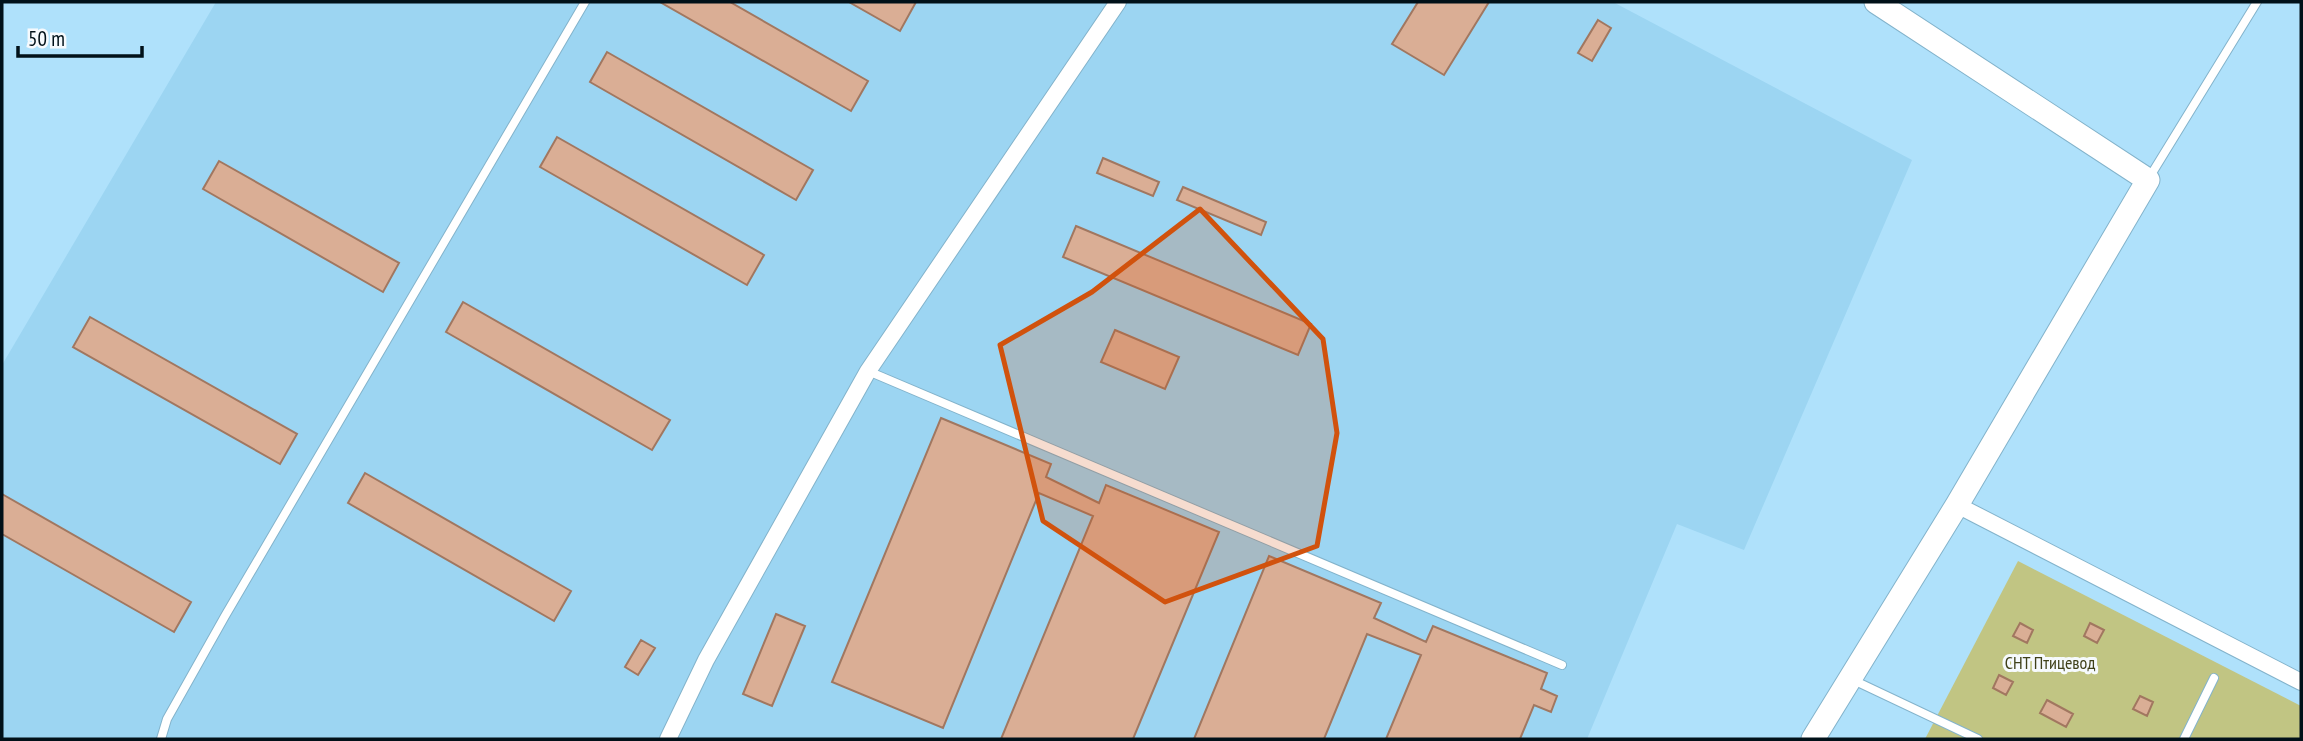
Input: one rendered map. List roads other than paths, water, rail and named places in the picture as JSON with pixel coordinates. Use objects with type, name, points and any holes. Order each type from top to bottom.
[{"type":"street","points":[[668,739],[706,660],[868,371],[1118,2]]},
{"type":"street","points":[[1813,739],[1957,505],[2148,180],[1875,2]]},
{"type":"street","points":[[1957,505],[2301,682]]},
{"type":"lane","points":[[161,739],[167,719],[225,617],[585,2]]},
{"type":"lane","points":[[2148,180],[2258,2]]},
{"type":"lane","points":[[868,371],[1562,664]]},
{"type":"lane","points":[[2184,739],[2214,678]]},
{"type":"lane","points":[[1850,679],[1978,739]]},
{"type":"park label","name":"СНТ Птицевод","points":[[2050,663]]}]
